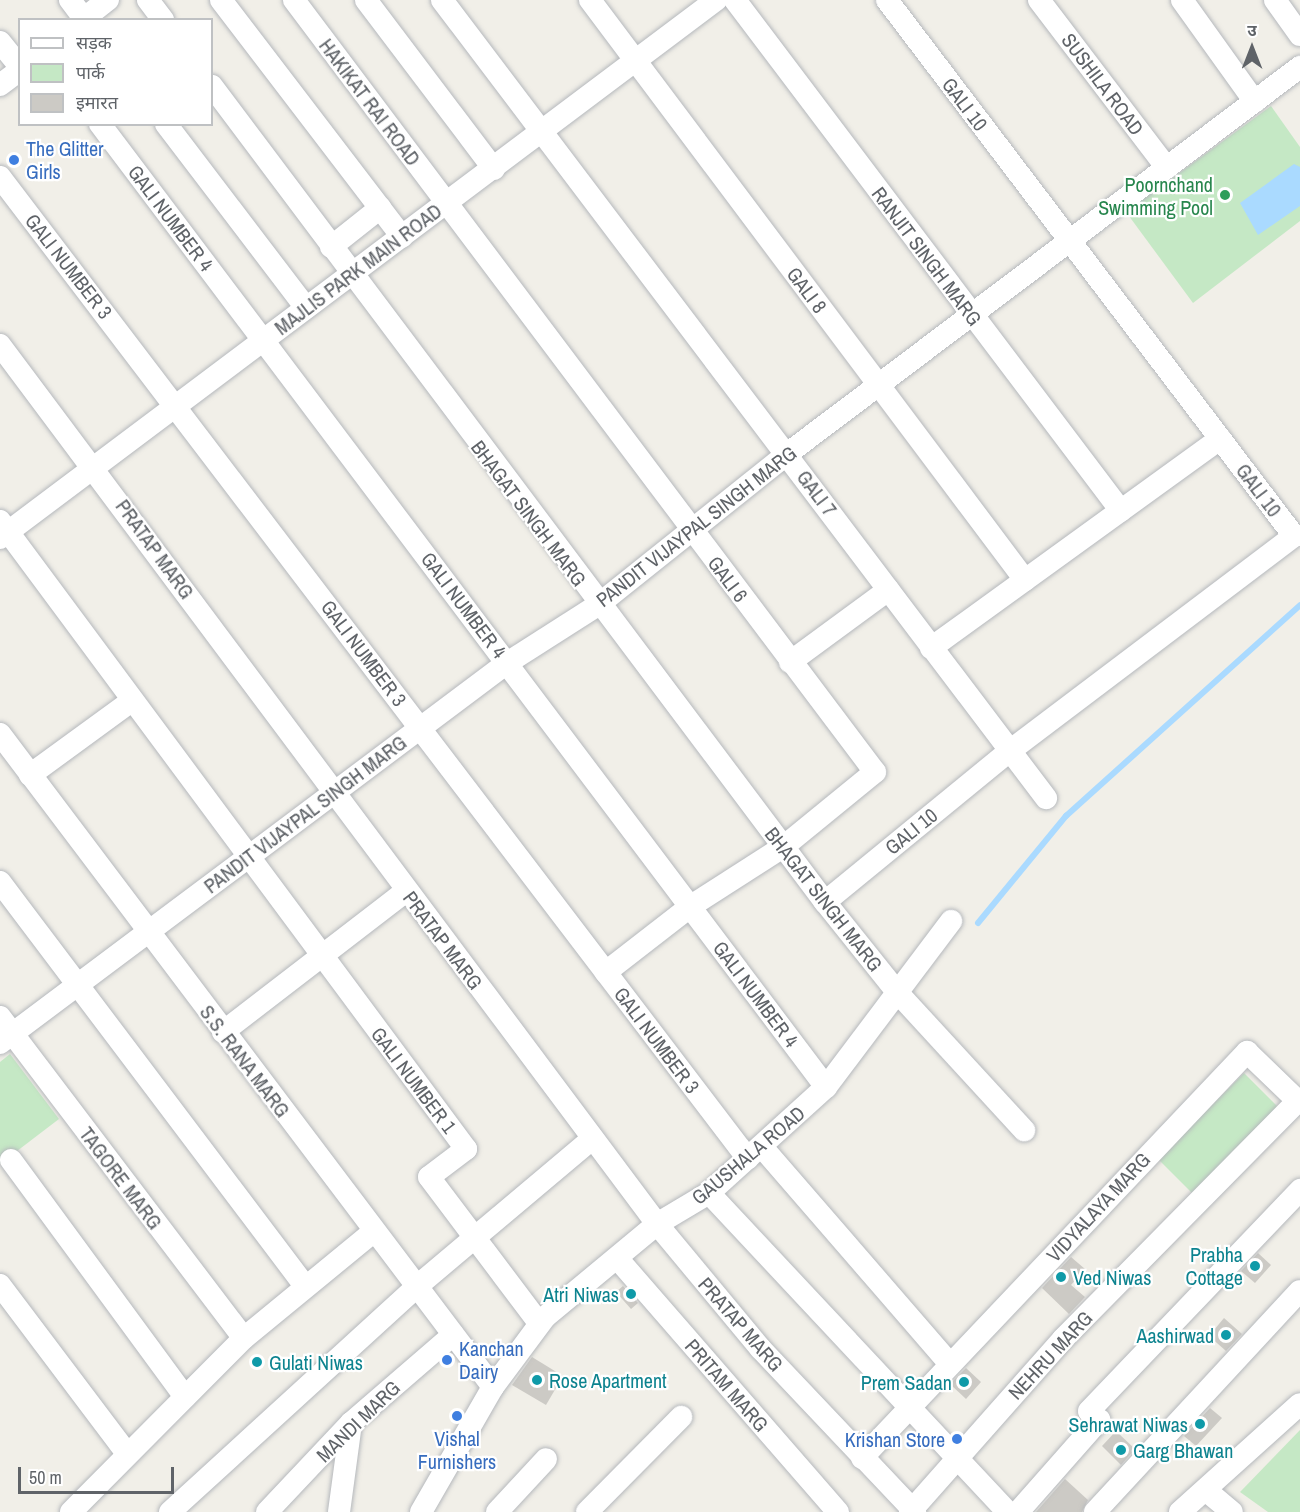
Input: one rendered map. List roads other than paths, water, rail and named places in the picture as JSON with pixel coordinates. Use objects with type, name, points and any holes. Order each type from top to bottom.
[{"type":"street","points":[[80,14],[108,0]]},
{"type":"street","points":[[148,0],[162,18]]},
{"type":"street","points":[[221,0],[402,237]]},
{"type":"street","name":"HAKIKAT RAI ROAD","points":[[294,0],[447,204]]},
{"type":"street","points":[[366,0],[494,169]]},
{"type":"street","name":"GALI 7","points":[[442,0],[540,134],[787,454],[1046,798]]},
{"type":"street","name":"GALI 8","points":[[590,0],[1025,580]]},
{"type":"street","name":"MAJLIS PARK MAIN ROAD","points":[[3,530],[94,467],[494,169],[716,0]]},
{"type":"street","name":"RANJIT SINGH MARG","points":[[735,0],[971,316],[1121,511]]},
{"type":"street","name":"GALI 10","points":[[825,902],[1011,750],[1294,536],[887,0]]},
{"type":"street","name":"SUSHILA ROAD","points":[[1039,0],[1167,168]]},
{"type":"street","points":[[1182,0],[1255,102]]},
{"type":"street","points":[[1275,0],[1300,34]]},
{"type":"street","points":[[0,42],[18,66]]},
{"type":"street","name":"PANDIT VIJAYPAL SINGH MARG","points":[[4,1031],[79,984],[148,934],[247,856],[507,663],[598,605],[694,533],[787,454],[1300,67]]},
{"type":"street","points":[[0,85],[18,71]]},
{"type":"street","name":"BHAGAT SINGH MARG","points":[[213,87],[598,605],[825,902],[897,992],[1024,1130]]},
{"type":"street","name":"GALI NUMBER 4","points":[[102,126],[826,1087]]},
{"type":"street","points":[[168,126],[306,308]]},
{"type":"street","name":"GALI NUMBER 3","points":[[0,177],[177,405],[606,972],[755,1153],[950,1364]]},
{"type":"street","name":"GALI 6","points":[[447,204],[875,772],[783,847]]},
{"type":"street","points":[[331,247],[380,208]]},
{"type":"street","name":"PRATAP MARG","points":[[0,345],[94,467],[406,891],[657,1224],[760,1348],[912,1511]]},
{"type":"street","points":[[932,648],[1220,439]]},
{"type":"street","name":"GALI NUMBER 1","points":[[3,530],[466,1149],[429,1177],[539,1323]]},
{"type":"street","points":[[790,662],[888,590]]},
{"type":"street","points":[[30,775],[130,702]]},
{"type":"street","name":"S.S. RANA MARG","points":[[0,734],[415,1288],[493,1387]]},
{"type":"street","points":[[606,972],[691,906],[783,847]]},
{"type":"street","points":[[0,882],[305,1286]]},
{"type":"street","points":[[223,1032],[406,891]]},
{"type":"street","name":"GAUSHALA ROAD","points":[[421,1512],[493,1387],[539,1323],[657,1224],[709,1193],[826,1087],[951,921]]},
{"type":"street","name":"TAGORE MARG","points":[[4,1031],[244,1338]]},
{"type":"street","name":"VIDYALAYA MARG","points":[[862,1458],[906,1408],[1247,1052],[1299,1102]]},
{"type":"street","name":"NEHRU MARG","points":[[912,1511],[954,1459],[1063,1339],[1299,1102]]},
{"type":"street","points":[[170,1512],[415,1288],[592,1139]]},
{"type":"street","points":[[11,1160],[185,1397]]},
{"type":"street","points":[[1018,1512],[1099,1420],[1089,1411],[1300,1190]]},
{"type":"street","points":[[709,1193],[906,1408],[1008,1512]]},
{"type":"street","points":[[71,1512],[126,1452],[244,1338],[373,1232]]},
{"type":"street","name":"PRITAM MARG","points":[[617,1258],[838,1512]]},
{"type":"street","points":[[0,1285],[126,1452]]},
{"type":"street","points":[[1095,1512],[1300,1291]]},
{"type":"street","name":"MANDI MARG","points":[[267,1512],[351,1424],[453,1335]]},
{"type":"street","points":[[1180,1512],[1194,1496],[1208,1492],[1300,1404]]},
{"type":"street","points":[[586,1512],[681,1417]]},
{"type":"street","points":[[339,1512],[351,1424]]},
{"type":"street","points":[[497,1512],[546,1459]]},
{"type":"street","points":[[1208,1492],[1233,1512]]},
{"type":"water","points":[[1294,164],[1300,167],[1300,206],[1258,235],[1240,203]]},
{"type":"waterway","points":[[978,923],[1066,816],[1300,605]]},
{"type":"place","name":"The Glitter Girls","points":[[14,160]]},
{"type":"place","name":"Poornchand Swimming Pool","points":[[1225,195]]},
{"type":"place","name":"Prabha Cottage","points":[[1255,1266]]},
{"type":"place","name":"Ved Niwas","points":[[1061,1277]]},
{"type":"place","name":"Atri Niwas","points":[[631,1294]]},
{"type":"place","name":"Aashirwad","points":[[1226,1335]]},
{"type":"place","name":"Kanchan Dairy","points":[[447,1360]]},
{"type":"place","name":"Gulati Niwas","points":[[257,1362]]},
{"type":"place","name":"Rose Apartment","points":[[537,1380]]},
{"type":"place","name":"Prem Sadan","points":[[964,1382]]},
{"type":"place","name":"Vishal Furnishers","points":[[457,1416]]},
{"type":"place","name":"Sehrawat Niwas","points":[[1200,1424]]},
{"type":"place","name":"Krishan Store","points":[[957,1439]]},
{"type":"place","name":"Garg Bhawan","points":[[1121,1450]]}]
